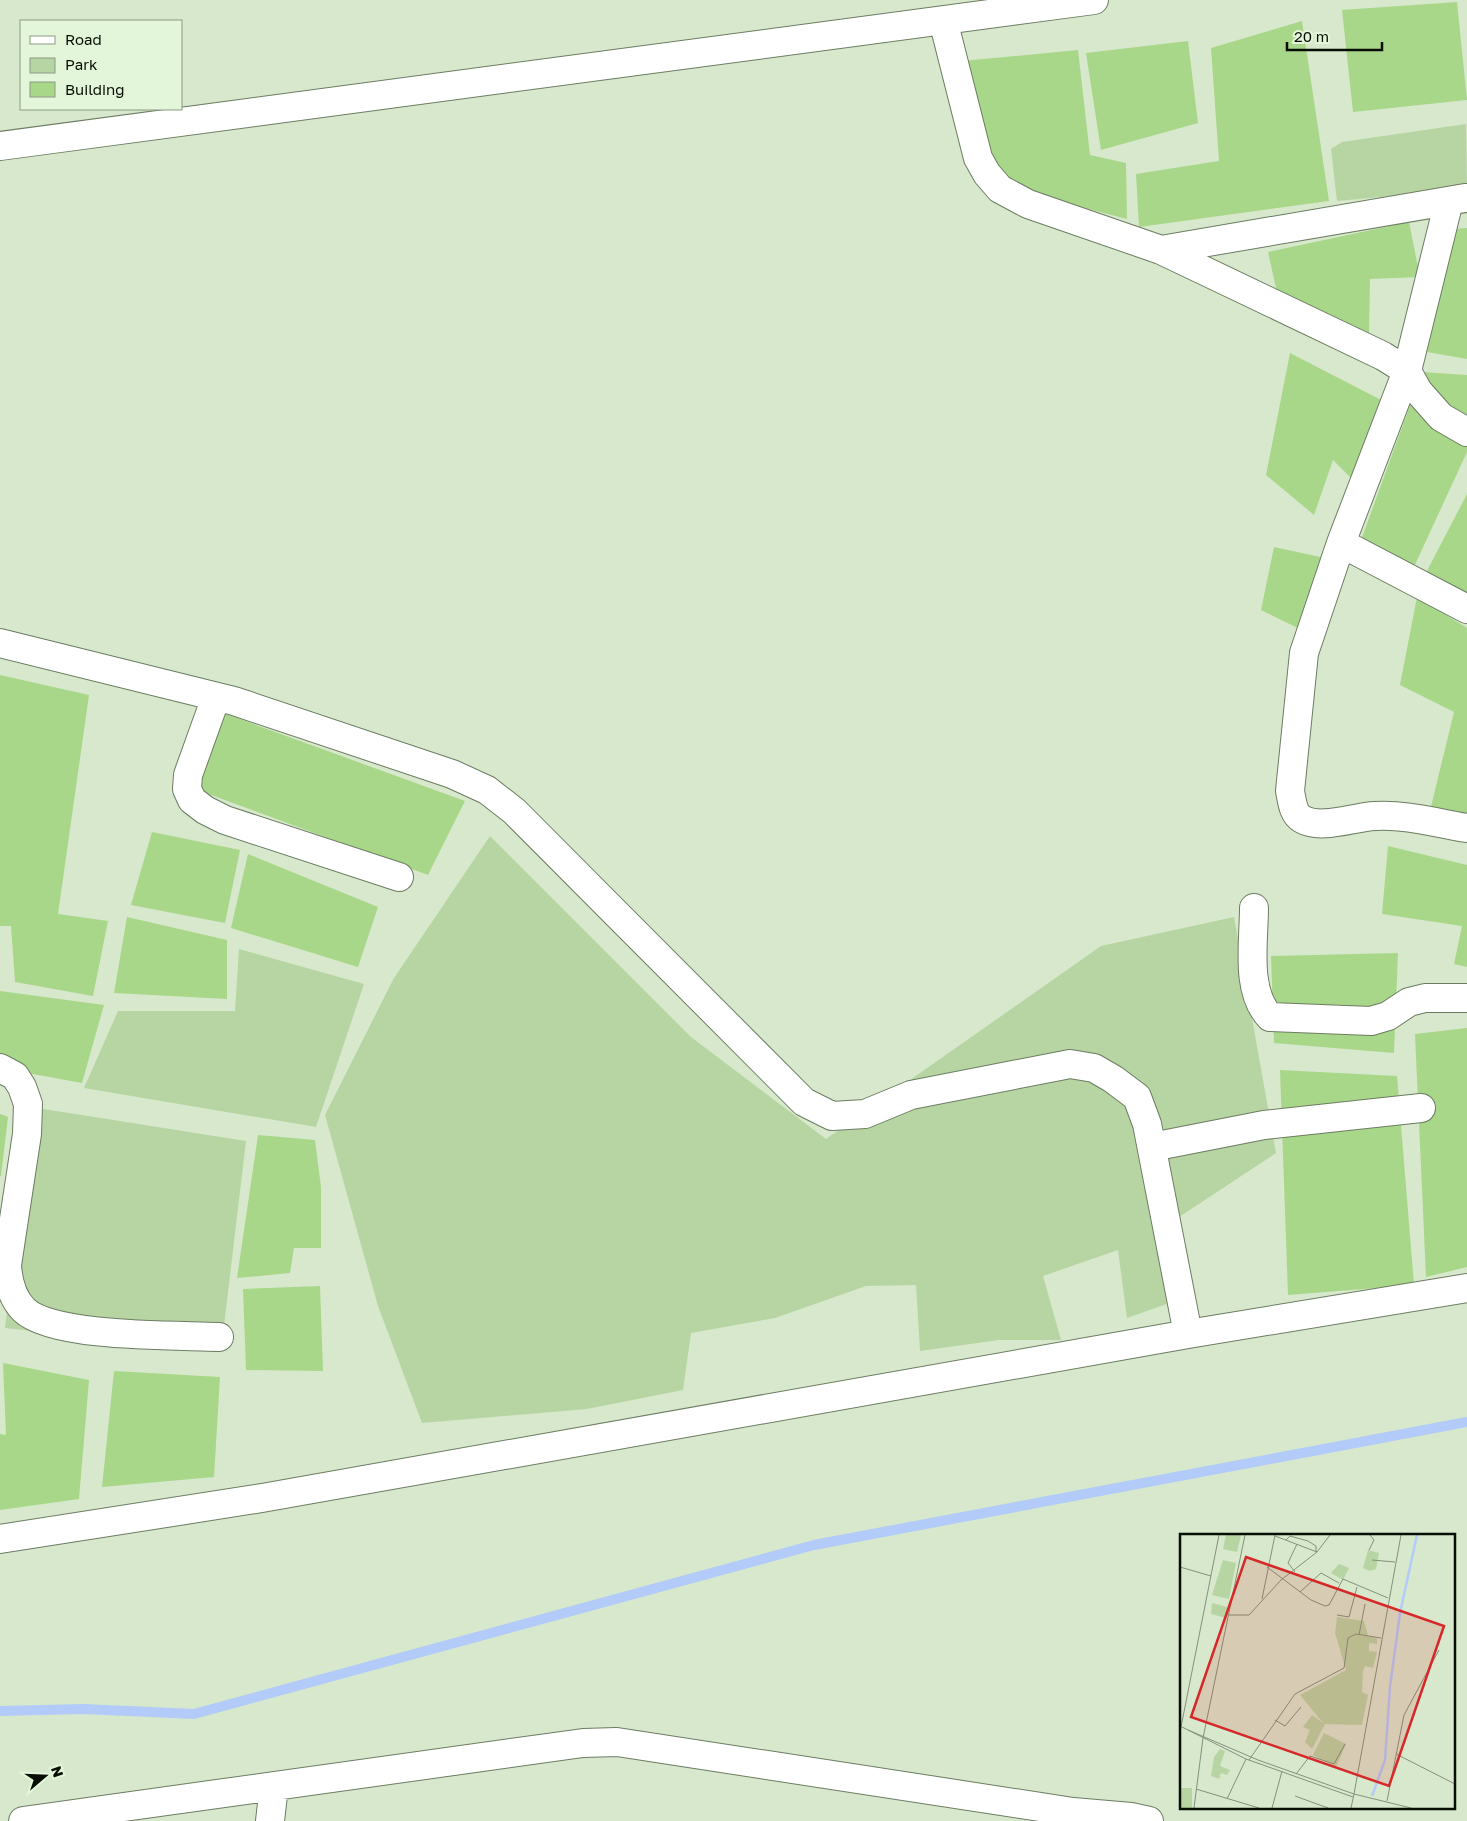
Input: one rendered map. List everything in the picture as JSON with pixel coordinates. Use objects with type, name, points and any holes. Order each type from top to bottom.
[{"type":"street","points":[[0,146],[1094,0]]},
{"type":"street","points":[[943,20],[978,158],[987,174],[1000,189],[1028,204],[1161,250],[1383,356],[1407,370],[1418,391],[1441,417],[1467,432]]},
{"type":"street","points":[[1161,250],[1458,200],[1407,370],[1341,543],[1304,653],[1290,791],[1293,807],[1300,818],[1309,822],[1322,823],[1394,816],[1467,828]]},
{"type":"street","points":[[1341,543],[1467,609]]},
{"type":"street","points":[[0,642],[216,697],[452,774],[487,790],[521,818],[804,1102],[832,1116],[865,1114],[911,1095],[1070,1064],[1094,1068],[1113,1079],[1137,1097],[1147,1124],[1188,1334]]},
{"type":"street","points":[[216,697],[188,775],[187,789],[192,800],[205,810],[225,820],[399,877]]},
{"type":"street","points":[[1254,908],[1255,990],[1262,1008],[1270,1017],[1370,1021],[1388,1016],[1409,1002],[1425,998],[1467,998]]},
{"type":"street","points":[[0,1068],[15,1076],[22,1087],[28,1104],[27,1134],[7,1265],[8,1279],[14,1296],[24,1310],[39,1319],[66,1326],[127,1334],[219,1337]]},
{"type":"street","points":[[1152,1147],[1264,1125],[1420,1108]]},
{"type":"street","points":[[0,1540],[282,1495],[1188,1334],[1467,1288]]},
{"type":"street","points":[[23,1821],[583,1743],[617,1742],[1073,1812],[1132,1817],[1149,1821]]},
{"type":"street","points":[[270,1821],[274,1786]]},
{"type":"green space","points":[[1466,124],[1467,189],[1337,201],[1331,149],[1342,142]]},
{"type":"green space","points":[[490,836],[691,1037],[826,1139],[1101,946],[1234,917],[1276,1153],[1170,1223],[1178,1300],[1127,1318],[1118,1250],[1043,1276],[1061,1340],[999,1340],[920,1351],[916,1285],[866,1286],[775,1318],[691,1333],[683,1390],[587,1409],[422,1423],[378,1306],[325,1115],[394,978]]},
{"type":"green space","points":[[239,949],[364,984],[316,1127],[84,1088],[118,1011],[235,1011]]},
{"type":"green space","points":[[31,1107],[246,1141],[221,1351],[5,1328]]},
{"type":"building","points":[[1457,2],[1467,100],[1353,112],[1342,10]]},
{"type":"building","points":[[1302,21],[1329,201],[1139,227],[1136,174],[1219,161],[1211,48]]},
{"type":"building","points":[[1188,41],[1198,123],[1101,150],[1086,53]]},
{"type":"building","points":[[1078,50],[1090,155],[1126,163],[1127,219],[1003,187],[962,61]]},
{"type":"building","points":[[1409,222],[1420,277],[1370,279],[1369,335],[1278,297],[1268,252]]},
{"type":"building","points":[[1467,228],[1467,359],[1427,352],[1454,229]]},
{"type":"building","points":[[1290,353],[1387,403],[1352,479],[1333,460],[1314,515],[1266,475]]},
{"type":"building","points":[[1422,372],[1467,375],[1467,452],[1413,569],[1360,543]]},
{"type":"building","points":[[1467,494],[1467,620],[1416,592]]},
{"type":"building","points":[[1274,547],[1325,558],[1308,633],[1261,610]]},
{"type":"building","points":[[1417,597],[1467,628],[1467,825],[1428,819],[1454,712],[1400,685]]},
{"type":"building","points":[[0,675],[89,695],[58,914],[108,921],[93,996],[15,982],[11,926],[0,926]]},
{"type":"building","points":[[223,713],[465,801],[428,875],[195,789]]},
{"type":"building","points":[[152,832],[240,850],[225,923],[131,905]]},
{"type":"building","points":[[1388,846],[1467,865],[1467,967],[1454,964],[1462,926],[1382,914]]},
{"type":"building","points":[[248,854],[378,907],[358,967],[231,928]]},
{"type":"building","points":[[127,917],[227,940],[227,999],[114,993]]},
{"type":"building","points":[[1398,953],[1394,1053],[1274,1043],[1271,956]]},
{"type":"building","points":[[0,991],[104,1005],[82,1083],[0,1068]]},
{"type":"building","points":[[1467,1028],[1467,1267],[1426,1277],[1415,1034]]},
{"type":"building","points":[[1280,1070],[1397,1076],[1414,1285],[1288,1295]]},
{"type":"building","points":[[0,1114],[8,1117],[1,1176],[0,1176]]},
{"type":"building","points":[[258,1135],[315,1140],[321,1187],[321,1248],[294,1248],[290,1273],[237,1278]]},
{"type":"building","points":[[320,1286],[323,1371],[246,1370],[243,1289]]},
{"type":"building","points":[[3,1363],[89,1380],[79,1499],[0,1510],[0,1434],[6,1435]]},
{"type":"building","points":[[114,1371],[220,1377],[214,1477],[102,1487]]},
{"type":"waterway","points":[[0,1711],[84,1709],[194,1714],[814,1545],[1467,1422]]}]
